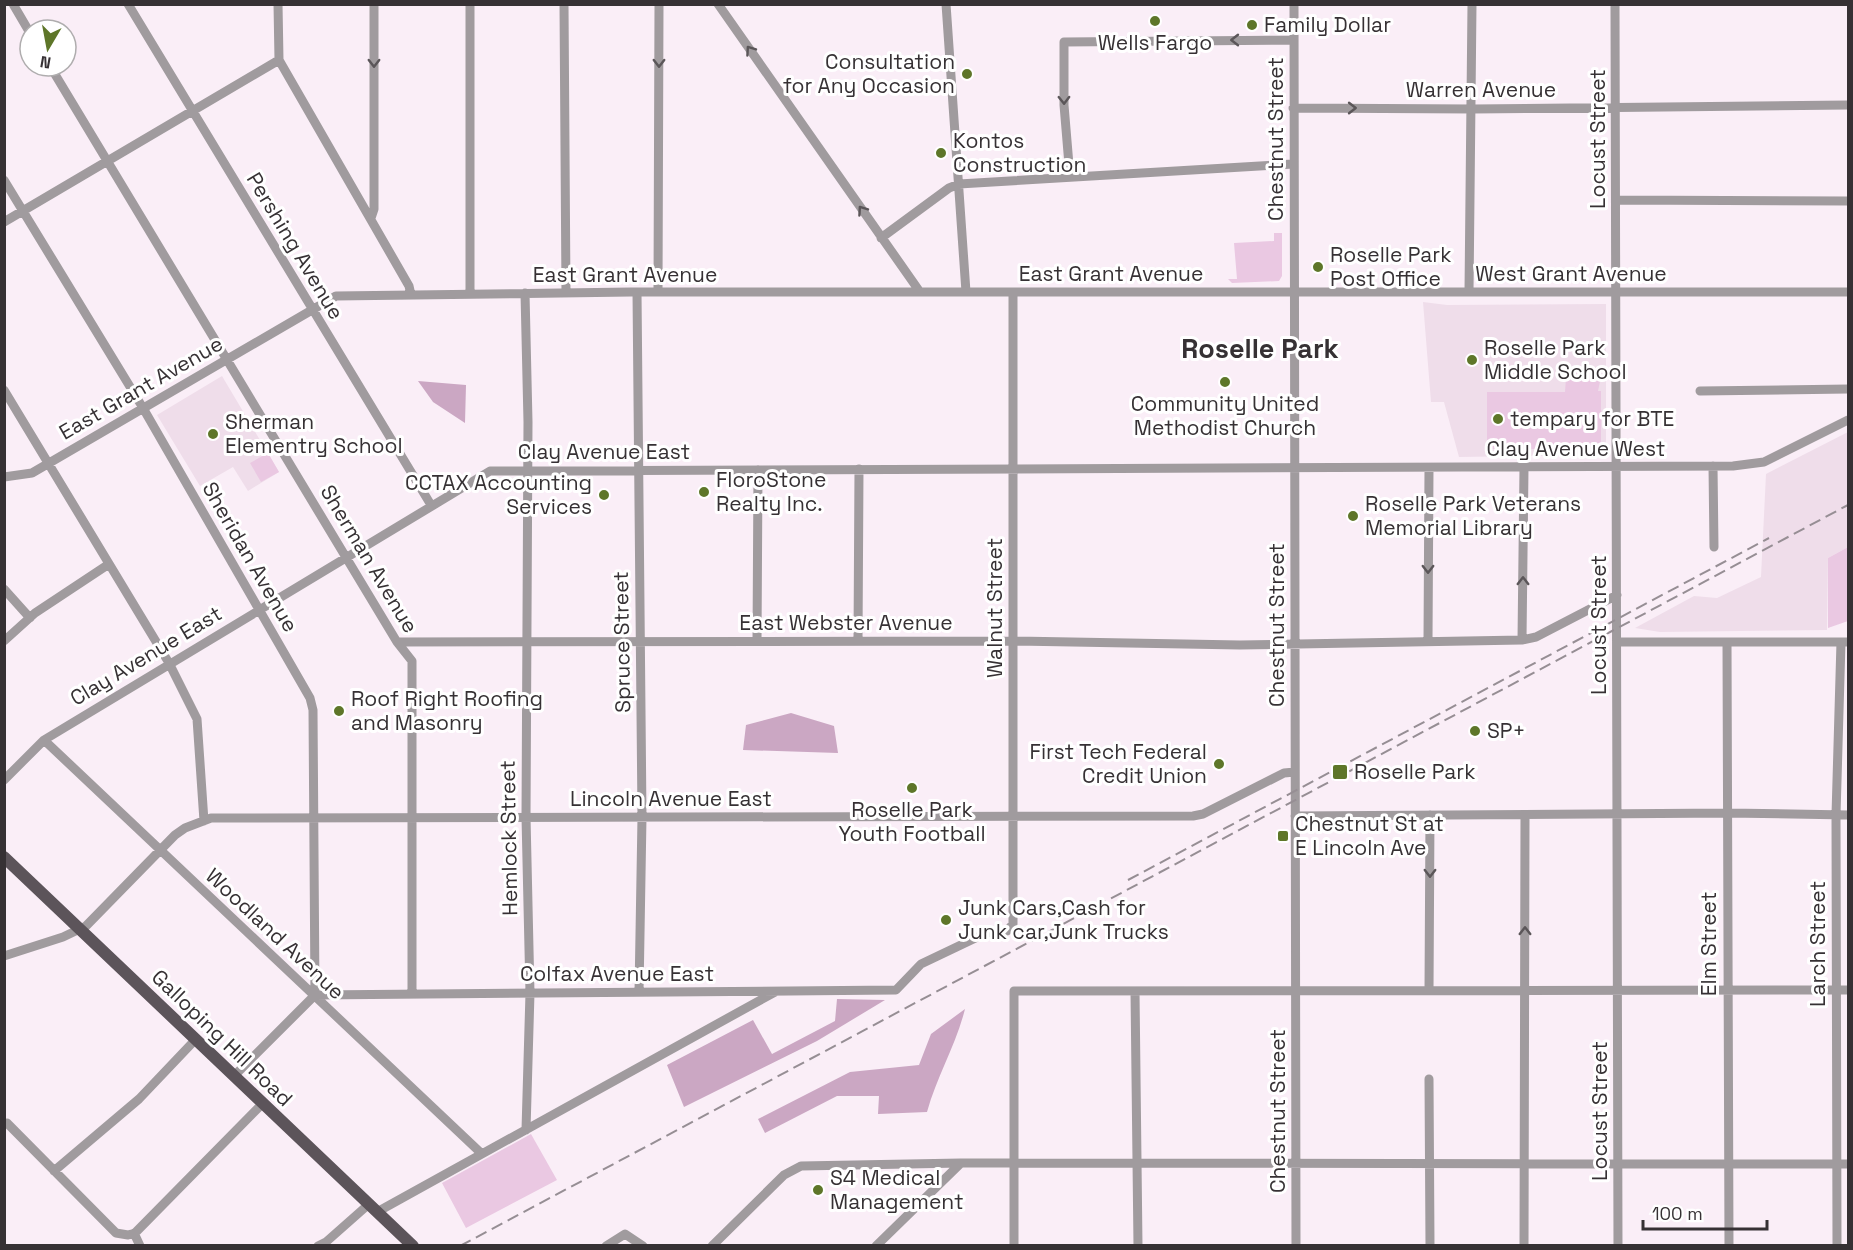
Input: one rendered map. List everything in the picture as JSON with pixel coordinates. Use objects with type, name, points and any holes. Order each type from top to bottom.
[{"type":"main road","name":"Galloping Hill Road","points":[[4,857],[413,1245]]},
{"type":"street","points":[[13,4],[21,18]]},
{"type":"street","name":"Pershing Avenue","points":[[128,4],[431,505]]},
{"type":"street","points":[[278,4],[279,60],[409,286],[411,295]]},
{"type":"street","points":[[370,218],[374,209],[374,4]]},
{"type":"street","points":[[470,4],[470,294]]},
{"type":"street","points":[[564,4],[566,293]]},
{"type":"street","points":[[658,292],[659,4]]},
{"type":"street","points":[[718,4],[920,292]]},
{"type":"street","points":[[946,4],[966,292]]},
{"type":"street","name":"Chestnut Street","points":[[1293,4],[1296,1245]]},
{"type":"street","points":[[1469,292],[1473,109],[1472,4]]},
{"type":"street","name":"Locust Street","points":[[1615,4],[1618,1245]]},
{"type":"street","points":[[1070,177],[1064,105],[1064,42],[1294,40]]},
{"type":"street","points":[[4,222],[279,60]]},
{"type":"street","name":"Sherman Avenue","points":[[57,78],[397,642],[412,661],[412,994]]},
{"type":"street","name":"Warren Avenue","points":[[1293,108],[1473,109],[1848,105]]},
{"type":"street","points":[[881,238],[949,188],[959,184],[1293,164]]},
{"type":"street","name":"Sheridan Avenue","points":[[4,180],[142,408],[303,683],[313,710],[315,995]]},
{"type":"street","points":[[1616,200],[1848,201]]},
{"type":"street","name":"East Grant Avenue","points":[[4,477],[32,473],[336,296],[637,292],[1294,292]]},
{"type":"street","name":"Spruce Street","points":[[637,292],[642,817],[639,992]]},
{"type":"street","name":"Walnut Street","points":[[1013,292],[1013,924]]},
{"type":"street","name":"West Grant Avenue","points":[[1294,292],[1848,292]]},
{"type":"street","name":"Hemlock Street","points":[[525,293],[528,469],[526,817],[530,993],[526,1130]]},
{"type":"street","points":[[1700,391],[1848,389]]},
{"type":"street","points":[[4,390],[168,663],[197,719],[204,821]]},
{"type":"street","name":"Clay Avenue West","points":[[1294,466],[1617,468],[1713,466],[1764,462],[1848,420]]},
{"type":"street","name":"Clay Avenue East","points":[[4,780],[44,740],[168,663],[490,471],[1294,466]]},
{"type":"street","points":[[1713,466],[1714,547]]},
{"type":"street","points":[[1428,641],[1429,468]]},
{"type":"street","points":[[1522,640],[1524,468]]},
{"type":"street","points":[[858,641],[859,469]]},
{"type":"street","points":[[757,641],[758,470]]},
{"type":"street","points":[[4,641],[30,618],[109,564]]},
{"type":"street","points":[[4,588],[30,618]]},
{"type":"street","name":"East Webster Avenue","points":[[397,642],[1013,641],[1240,645],[1522,640],[1536,637],[1617,595]]},
{"type":"street","points":[[1618,642],[1845,642]]},
{"type":"street","name":"Elm Street","points":[[1727,642],[1729,1245]]},
{"type":"street","name":"Larch Street","points":[[1837,1245],[1836,815],[1845,642]]},
{"type":"street","name":"Woodland Avenue","points":[[44,740],[482,1154]]},
{"type":"street","name":"Lincoln Avenue East","points":[[80,929],[185,828],[211,818],[1193,816],[1203,814],[1284,773],[1295,772]]},
{"type":"street","points":[[1295,816],[1728,813],[1848,815]]},
{"type":"street","points":[[1429,990],[1430,815]]},
{"type":"street","points":[[1524,1245],[1525,815]]},
{"type":"street","name":"Colfax Avenue East","points":[[315,995],[896,990],[921,964],[986,933],[1007,931],[1013,924]]},
{"type":"street","points":[[4,956],[63,938],[80,929]]},
{"type":"street","points":[[1014,1245],[1014,992],[1848,990]]},
{"type":"street","points":[[318,1245],[326,1242],[373,1208],[482,1154],[777,991]]},
{"type":"street","points":[[1135,991],[1138,1245]]},
{"type":"street","points":[[234,1076],[315,995]]},
{"type":"street","points":[[54,1171],[139,1099],[196,1039]]},
{"type":"street","points":[[1429,1079],[1430,1245]]},
{"type":"street","points":[[7,1124],[116,1233],[128,1235],[134,1233],[263,1103]]},
{"type":"street","points":[[712,1245],[784,1175],[796,1167],[960,1163],[1848,1164]]},
{"type":"street","points":[[876,1245],[960,1163]]},
{"type":"street","points":[[134,1233],[140,1245]]},
{"type":"street","points":[[606,1245],[625,1234],[644,1245]]},
{"type":"shaded area","points":[[1274,233],[1282,233],[1282,276],[1279,281],[1232,283],[1228,279],[1237,279],[1234,243],[1274,241]]},
{"type":"shaded area","points":[[1423,302],[1447,305],[1606,304],[1606,455],[1459,457],[1444,402],[1431,402]]},
{"type":"shaded area","points":[[1596,367],[1602,372],[1598,391],[1601,391],[1601,449],[1487,449],[1487,392],[1565,392],[1566,378],[1569,373]]},
{"type":"shaded area","name":"Sherman Elementry School","points":[[222,376],[279,472],[248,491],[233,467],[200,486],[157,415]]},
{"type":"shaded area","points":[[418,381],[466,385],[465,423],[433,402]]},
{"type":"shaded area","points":[[1848,432],[1848,547],[1828,558],[1827,630],[1660,632],[1635,628],[1694,596],[1717,598],[1761,577],[1766,474]]},
{"type":"shaded area","points":[[268,453],[279,472],[261,482],[250,463]]},
{"type":"shaded area","points":[[1848,547],[1848,621],[1828,628],[1828,558]]},
{"type":"shaded area","points":[[791,713],[834,726],[838,753],[743,750],[746,725]]},
{"type":"shaded area","points":[[837,999],[885,1000],[817,1041],[684,1107],[667,1065],[753,1020],[772,1054],[835,1021]]},
{"type":"shaded area","points":[[965,1009],[927,1112],[878,1114],[879,1096],[837,1096],[765,1133],[758,1119],[850,1072],[919,1065],[931,1034]]},
{"type":"shaded area","points":[[531,1134],[557,1180],[466,1228],[442,1183]]},
{"type":"railway","points":[[460,1246],[1848,505]]},
{"type":"railway","points":[[1128,880],[1769,538]]},
{"type":"place","name":"Wells Fargo","points":[[1155,21]]},
{"type":"place","name":"Family Dollar","points":[[1252,25]]},
{"type":"place","name":"Consultation for Any Occasion","points":[[967,74]]},
{"type":"place","name":"Kontos Construction","points":[[941,153]]},
{"type":"place","name":"Roselle Park Post Office","points":[[1318,267]]},
{"type":"place","name":"Roselle Park Middle School","points":[[1472,360]]},
{"type":"place","name":"Community United Methodist Church","points":[[1225,382]]},
{"type":"place","name":"tempary for BTE","points":[[1498,419]]},
{"type":"place","name":"Sherman Elementry School","points":[[213,434]]},
{"type":"place","name":"FloroStone Realty Inc.","points":[[704,492]]},
{"type":"place","name":"CCTAX Accounting Services","points":[[604,495]]},
{"type":"place","name":"Roselle Park Veterans Memorial Library","points":[[1353,516]]},
{"type":"place","name":"Roof Right Roofing and Masonry","points":[[339,711]]},
{"type":"place","name":"SP+","points":[[1475,731]]},
{"type":"place","name":"First Tech Federal Credit Union","points":[[1219,764]]},
{"type":"place","name":"Roselle Park","points":[[1340,772]]},
{"type":"place","name":"Roselle Park Youth Football","points":[[912,788]]},
{"type":"place","name":"Chestnut St at E Lincoln Ave","points":[[1283,836]]},
{"type":"place","name":"Junk Cars,Cash for Junk car,Junk Trucks","points":[[946,920]]},
{"type":"place","name":"S4 Medical Management","points":[[818,1190]]},
{"type":"district","name":"Roselle Park","points":[[1260,349]]}]
